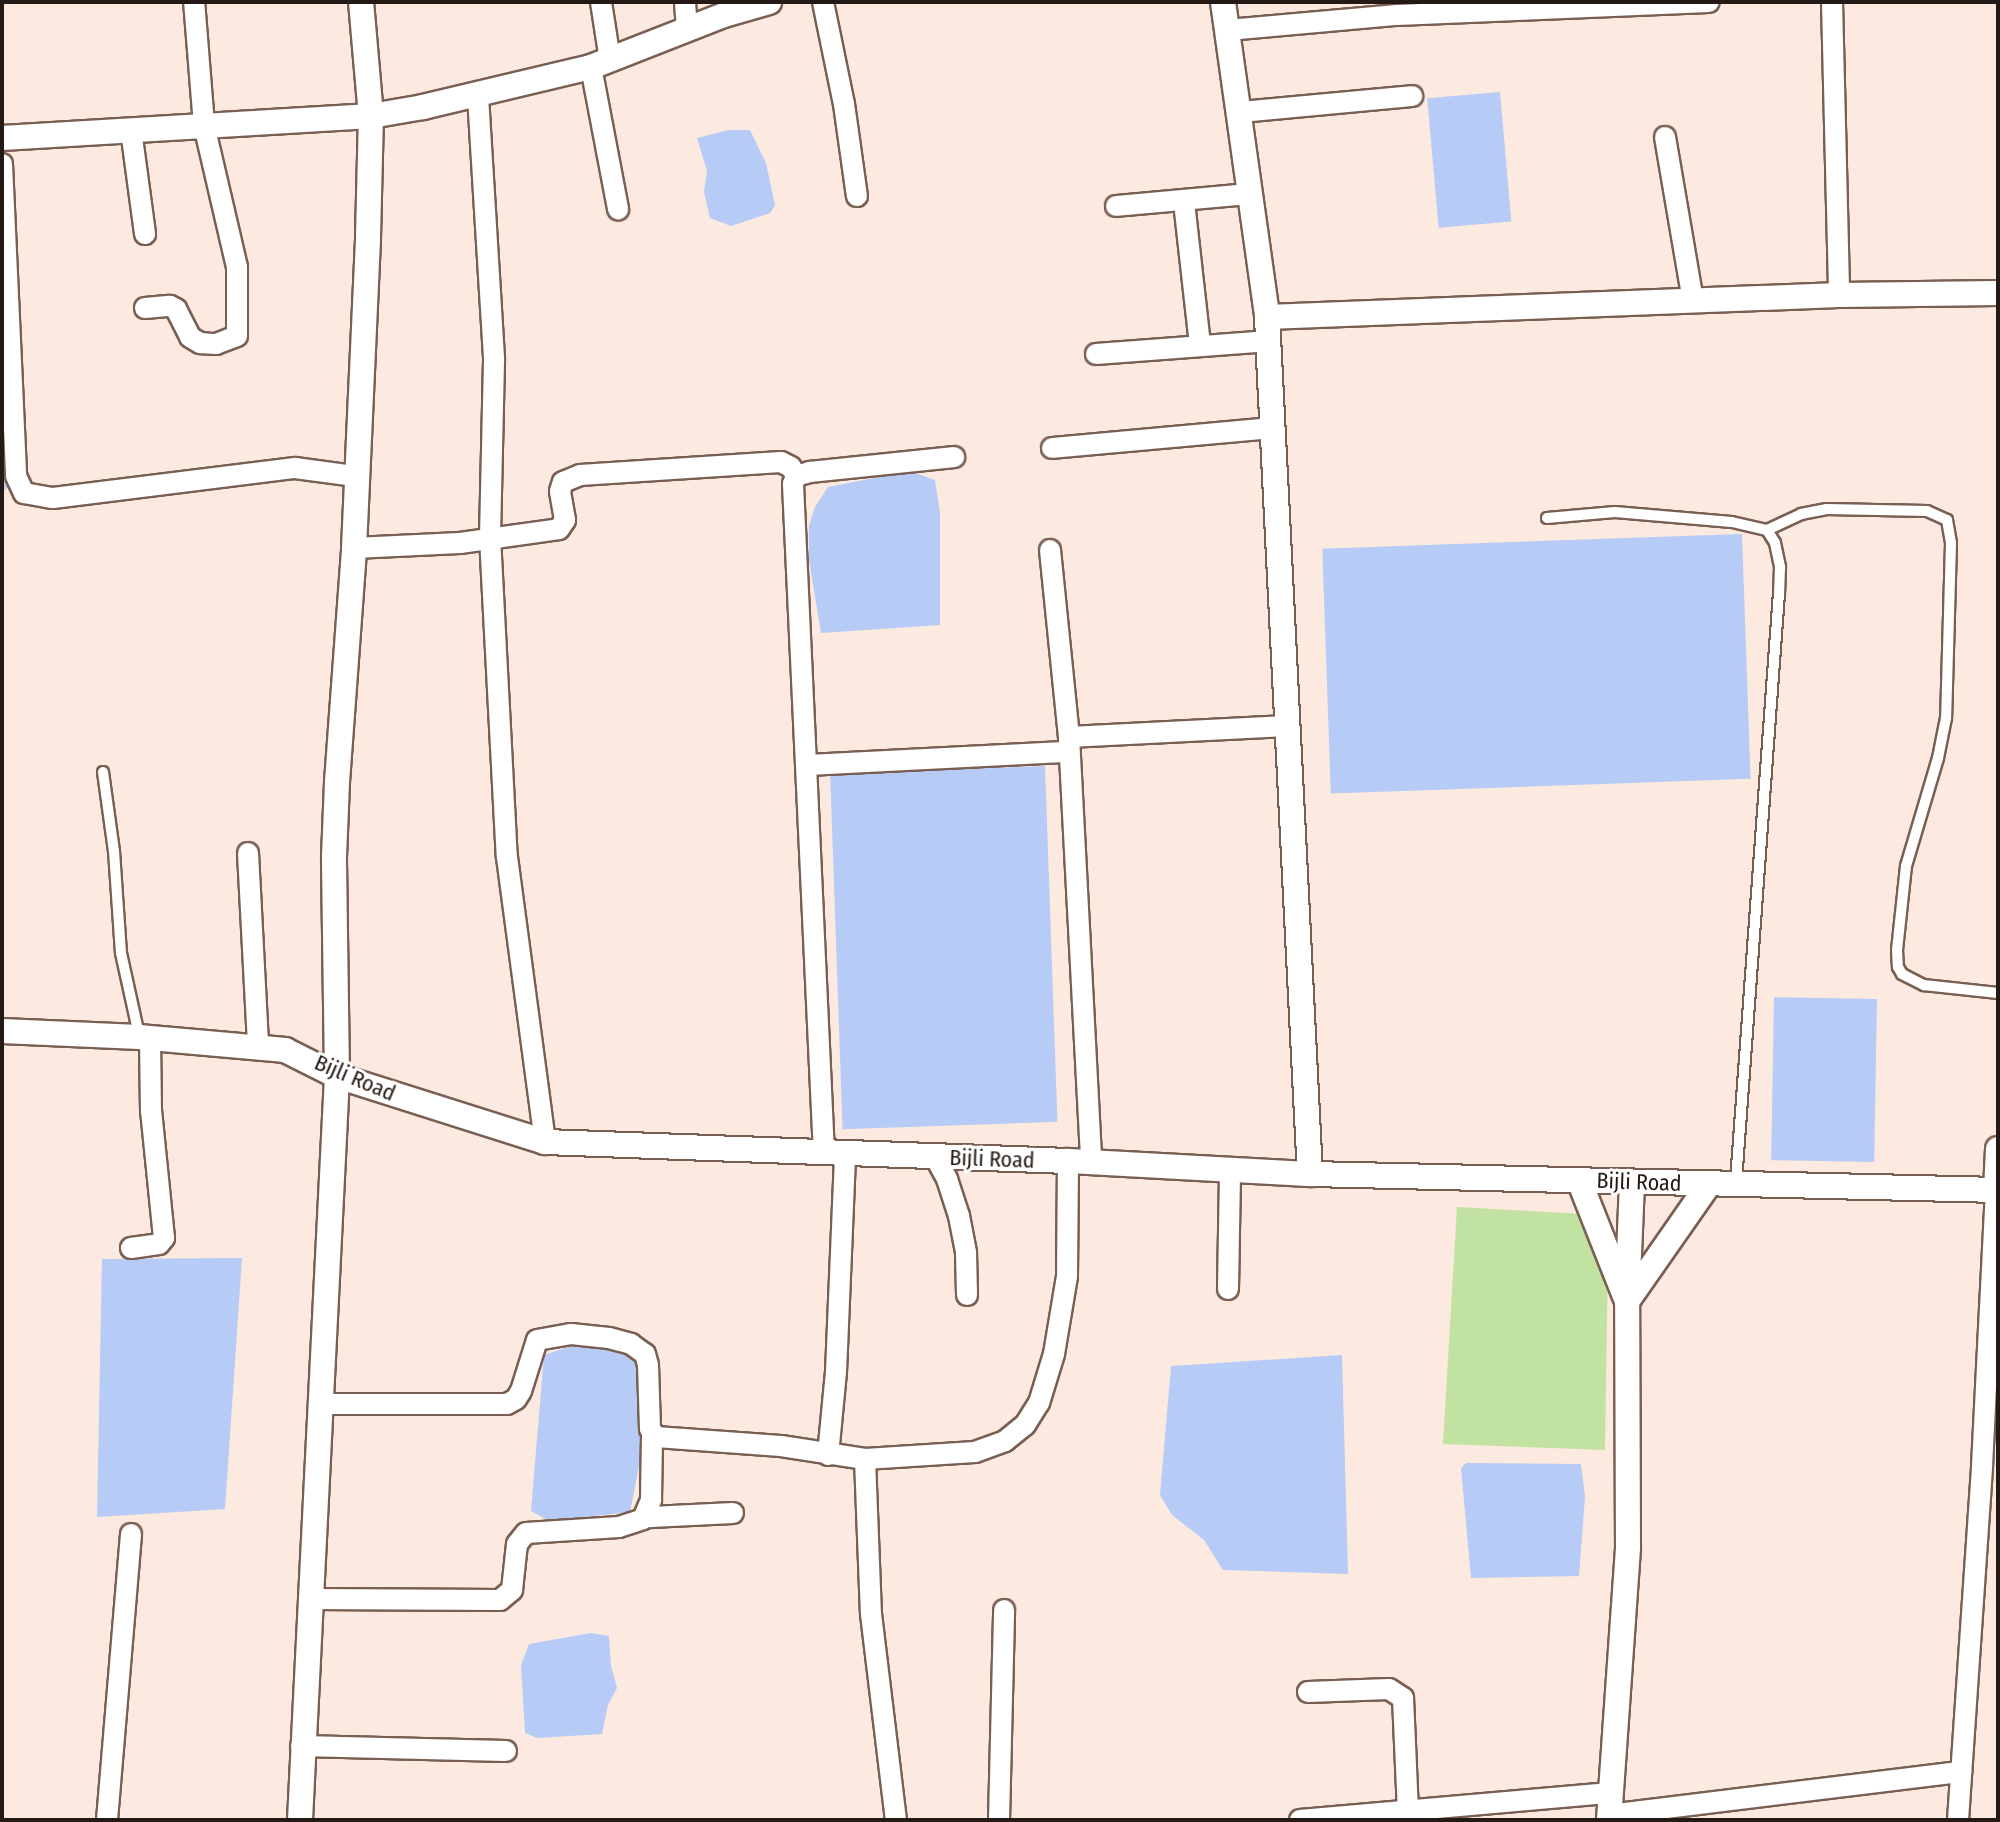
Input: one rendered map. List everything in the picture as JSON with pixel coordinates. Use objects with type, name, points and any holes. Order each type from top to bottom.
[{"type":"street","points":[[145,308],[170,306],[176,309],[190,337],[200,343],[216,344],[237,336],[237,267],[204,125],[194,2]]},
{"type":"street","points":[[300,1820],[301,1746],[337,1076],[334,857],[354,548],[371,116],[361,2]]},
{"type":"street","points":[[601,2],[600,63],[618,209]]},
{"type":"street","points":[[685,2],[687,29]]},
{"type":"street","points":[[2,138],[371,116],[478,96],[600,63],[687,29],[769,2]]},
{"type":"street","points":[[823,2],[844,104],[857,196]]},
{"type":"street","points":[[1223,2],[1267,317],[1310,1174]]},
{"type":"street","points":[[1228,30],[1396,9],[1709,2]]},
{"type":"street","points":[[1832,2],[1839,295]]},
{"type":"street","points":[[478,96],[494,361],[490,537],[507,857],[545,1142]]},
{"type":"street","points":[[1240,112],[1412,96]]},
{"type":"street","points":[[131,130],[145,234]]},
{"type":"street","points":[[1665,137],[1693,301]]},
{"type":"street","points":[[2,164],[8,364],[16,476],[20,489],[30,497],[53,498],[295,468],[355,476]]},
{"type":"street","points":[[1116,206],[1249,194]]},
{"type":"street","points":[[1184,202],[1200,345]]},
{"type":"street","points":[[1267,317],[1839,295],[1998,293]]},
{"type":"street","points":[[1096,354],[1267,341]]},
{"type":"street","points":[[1052,448],[1273,428]]},
{"type":"street","points":[[796,476],[954,457]]},
{"type":"street","points":[[354,548],[460,543],[559,529],[565,520],[560,491],[563,482],[580,475],[781,462],[791,467],[796,476],[793,484],[795,544],[834,1154],[836,1372],[828,1455]]},
{"type":"street","points":[[652,1434],[720,1444],[781,1446],[865,1459],[975,1452],[1005,1441],[1025,1425],[1039,1403],[1054,1354],[1067,1276],[1080,1162],[1069,745],[1050,550]]},
{"type":"street","points":[[808,765],[1287,726]]},
{"type":"street","points":[[248,853],[258,1047]]},
{"type":"street","name":"Bijli Road","points":[[2,1031],[144,1037],[285,1050],[337,1076],[545,1142],[1310,1174],[1997,1190]]},
{"type":"street","points":[[131,1248],[159,1244],[164,1238],[144,1037]]},
{"type":"street","points":[[1958,1820],[1990,1466],[1998,1149]]},
{"type":"street","points":[[935,1157],[947,1179],[959,1216],[966,1253],[967,1295]]},
{"type":"street","points":[[1228,1289],[1230,1170]]},
{"type":"street","points":[[1579,1180],[1627,1302]]},
{"type":"street","points":[[1609,1809],[1628,1547],[1627,1302],[1632,1182]]},
{"type":"street","points":[[1627,1302],[1709,1184]]},
{"type":"street","points":[[319,1404],[507,1404],[516,1399],[521,1391],[537,1340],[571,1334],[631,1344],[645,1354],[652,1434],[648,1512],[651,1517],[733,1513]]},
{"type":"street","points":[[865,1459],[871,1614],[896,1820]]},
{"type":"street","points":[[309,1599],[500,1600],[512,1590],[517,1544],[526,1533],[632,1525],[648,1512]]},
{"type":"street","points":[[107,1820],[131,1534]]},
{"type":"street","points":[[999,1820],[1004,1610]]},
{"type":"street","points":[[1308,1692],[1389,1689],[1403,1698],[1408,1811]]},
{"type":"street","points":[[301,1746],[506,1751]]},
{"type":"street","points":[[1300,1820],[1408,1811],[1609,1809],[1961,1772]]},
{"type":"lane","points":[[1547,518],[1615,512],[1732,522],[1767,530],[1801,514],[1826,509],[1927,511],[1947,520],[1951,543],[1946,718],[1938,758],[1906,866],[1898,967],[1902,974],[1924,985],[1998,993]]},
{"type":"lane","points":[[1736,1184],[1780,567],[1767,530]]},
{"type":"lane","points":[[103,772],[114,851],[121,953],[144,1037]]},
{"type":"green space","points":[[1457,1207],[1585,1214],[1608,1254],[1605,1450],[1443,1444]]},
{"type":"water","points":[[1500,92],[1511,222],[1439,228],[1427,98]]},
{"type":"water","points":[[729,130],[750,130],[766,163],[775,205],[770,213],[731,226],[710,218],[704,192],[707,171],[697,138]]},
{"type":"water","points":[[2,377],[11,381],[8,487],[2,492]]},
{"type":"water","points":[[910,471],[935,480],[940,513],[940,625],[821,633],[809,560],[809,526],[815,507],[828,487]]},
{"type":"water","points":[[1742,534],[1751,779],[1331,794],[1322,549]]},
{"type":"water","points":[[1045,766],[1057,1122],[843,1129],[830,774]]},
{"type":"water","points":[[1774,997],[1877,999],[1874,1162],[1771,1160]]},
{"type":"water","points":[[242,1258],[225,1509],[97,1517],[102,1259]]},
{"type":"water","points":[[568,1347],[621,1348],[635,1357],[644,1378],[644,1440],[630,1512],[549,1521],[531,1511],[544,1355]]},
{"type":"water","points":[[1342,1355],[1348,1574],[1223,1570],[1204,1540],[1172,1515],[1160,1495],[1171,1366]]},
{"type":"water","points":[[1466,1463],[1581,1464],[1585,1497],[1579,1576],[1471,1578],[1461,1468]]},
{"type":"water","points":[[591,1633],[609,1636],[611,1666],[617,1688],[608,1705],[602,1734],[537,1738],[525,1733],[521,1665],[529,1644]]}]
